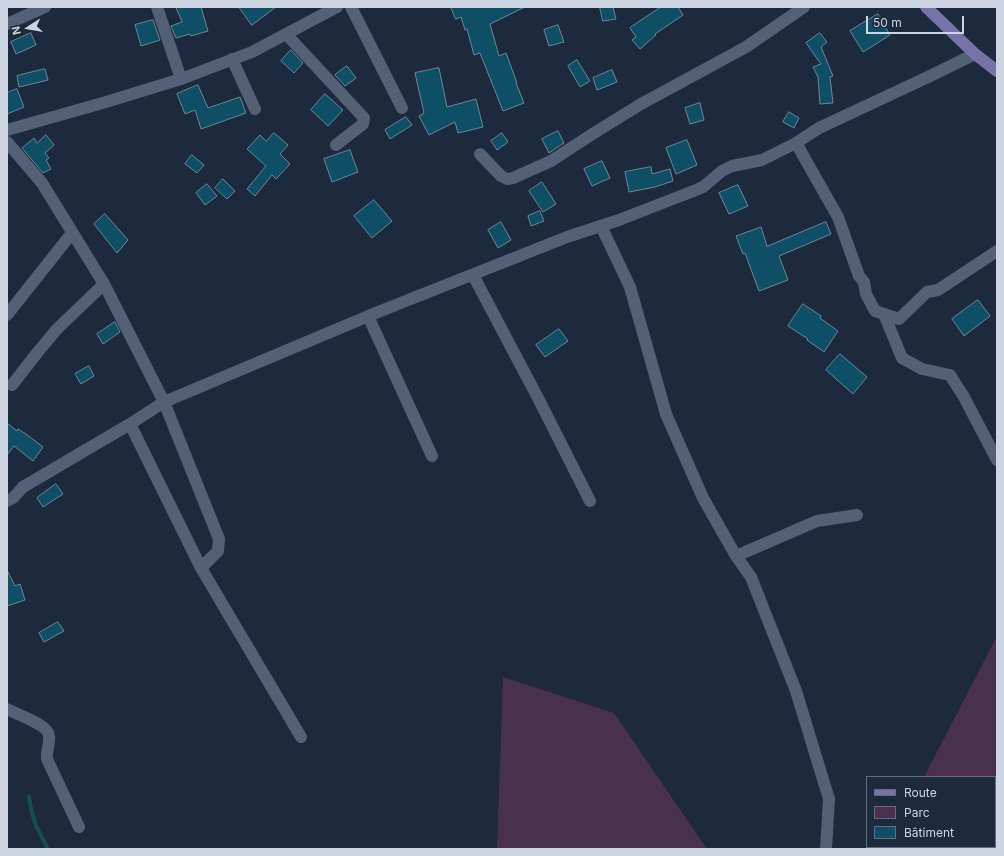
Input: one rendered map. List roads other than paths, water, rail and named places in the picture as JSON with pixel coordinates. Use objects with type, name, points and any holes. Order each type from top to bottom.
[{"type":"main road","points":[[926,7],[974,54],[997,71]]},
{"type":"street","points":[[7,24],[44,7]]},
{"type":"street","points":[[157,7],[181,79]]},
{"type":"street","points":[[7,130],[181,79],[252,52],[337,7]]},
{"type":"street","points":[[351,7],[402,108]]},
{"type":"street","points":[[480,154],[501,176],[507,179],[513,178],[551,161],[641,104],[746,47],[804,7]]},
{"type":"street","points":[[286,34],[364,118],[363,124],[336,145]]},
{"type":"street","points":[[7,501],[13,498],[23,487],[130,424],[164,402],[368,316],[567,237],[619,220],[703,187],[722,171],[732,166],[762,160],[796,143],[819,128],[974,54]]},
{"type":"street","points":[[232,59],[255,109]]},
{"type":"street","points":[[7,142],[42,183],[104,284],[164,402],[220,539],[218,551],[201,568]]},
{"type":"street","points":[[796,143],[838,217],[859,276],[864,282],[866,294],[875,311],[899,319],[927,292],[938,290],[997,251]]},
{"type":"street","points":[[601,226],[630,288],[666,414],[703,498],[736,556],[751,577],[796,691],[829,799],[826,849]]},
{"type":"street","points":[[7,315],[72,233]]},
{"type":"street","points":[[473,275],[590,501]]},
{"type":"street","points":[[12,384],[58,329],[104,284]]},
{"type":"street","points":[[884,314],[902,358],[922,369],[950,375],[964,397],[997,460]]},
{"type":"street","points":[[368,316],[432,456]]},
{"type":"street","points":[[130,424],[201,568],[301,737]]},
{"type":"street","points":[[736,556],[817,521],[857,515]]},
{"type":"street","points":[[7,709],[33,721],[47,731],[49,736],[46,754],[47,759],[80,827]]},
{"type":"waterway","points":[[29,796],[36,826],[48,849]]}]
